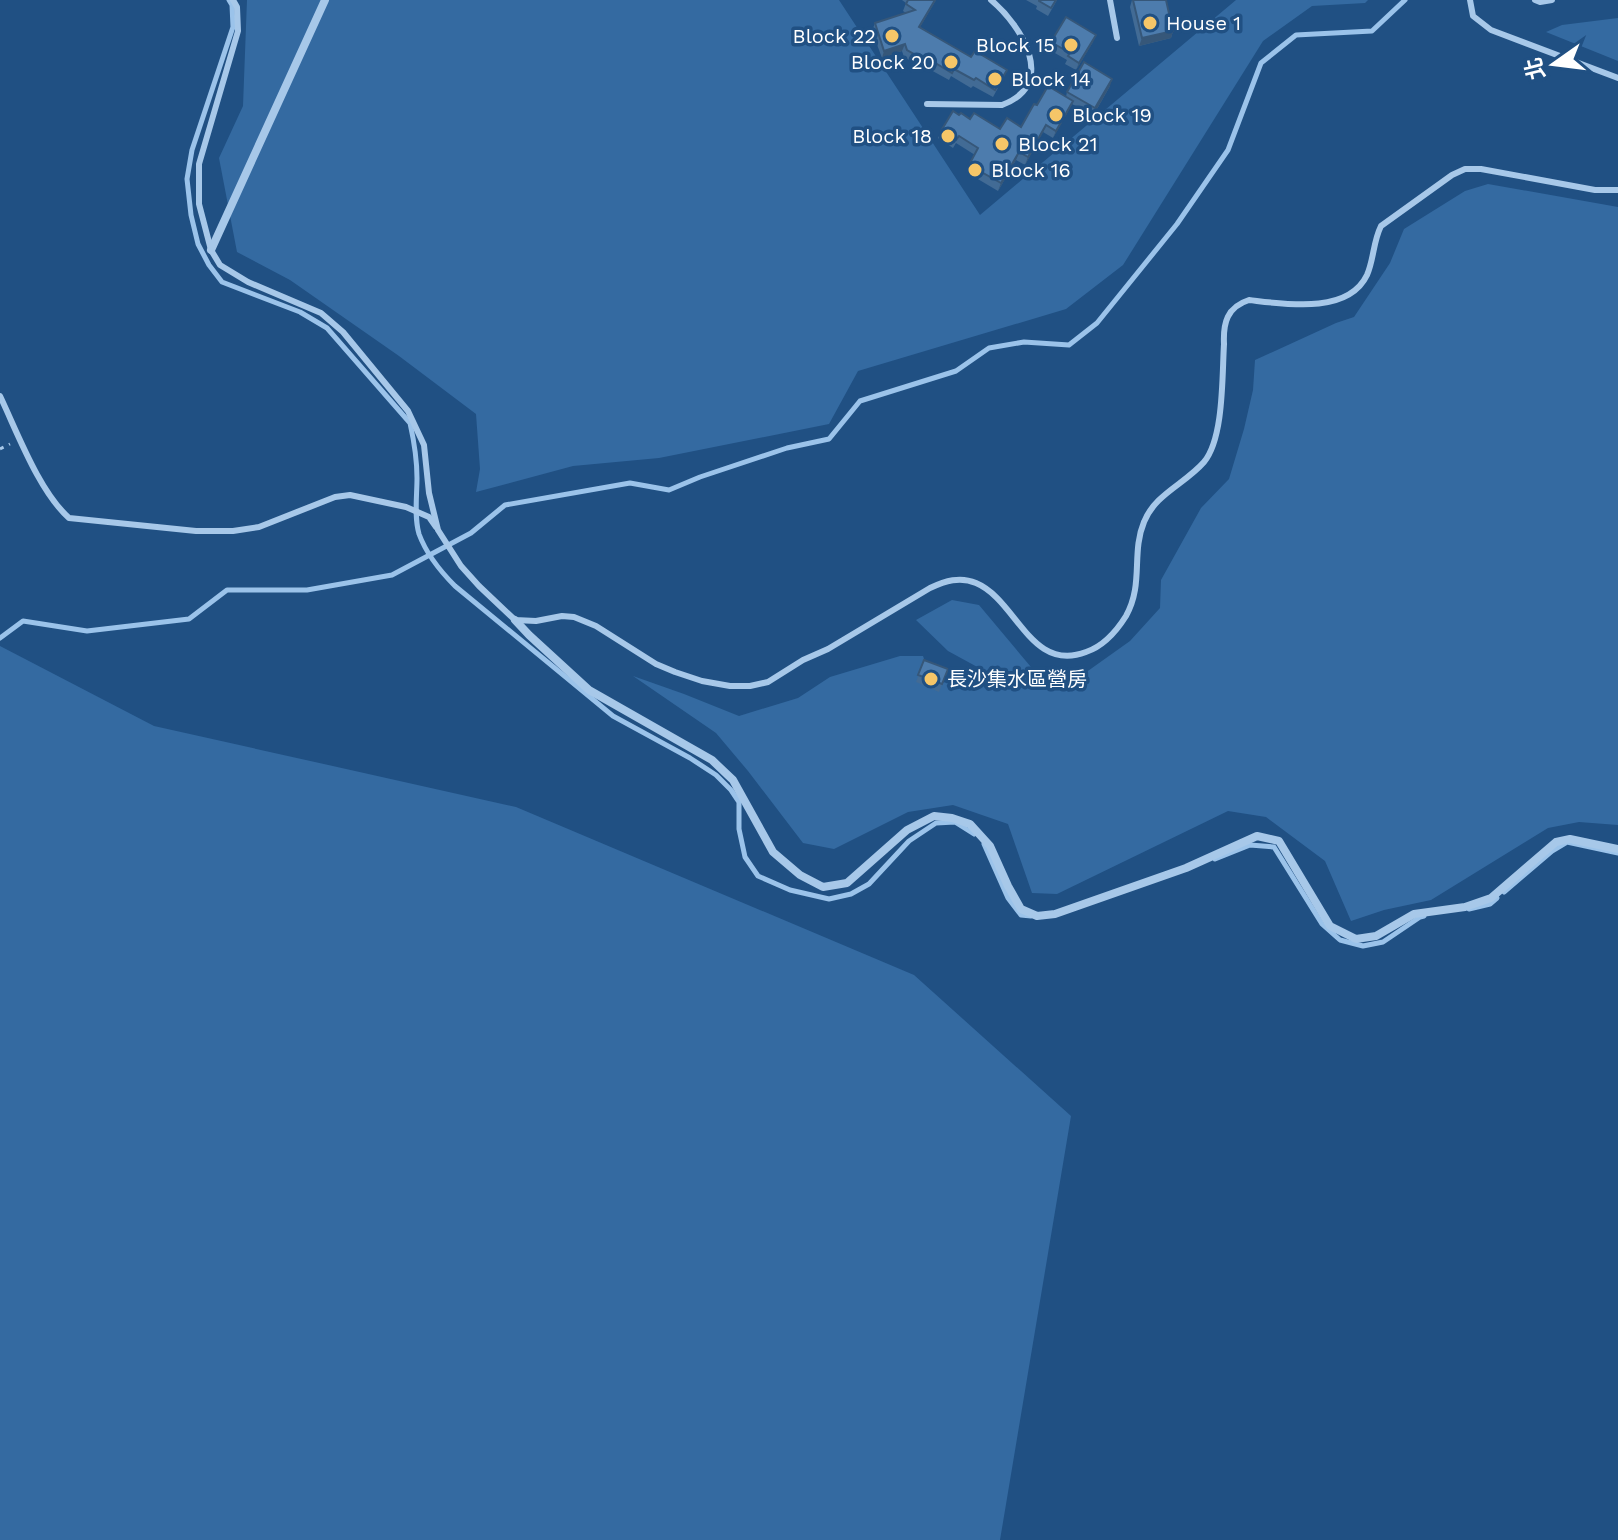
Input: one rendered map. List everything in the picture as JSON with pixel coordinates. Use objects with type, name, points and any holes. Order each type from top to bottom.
[{"type":"street","points":[[211,250],[325,0]]},
{"type":"street","points":[[515,620],[589,690],[712,760],[733,780],[773,852],[800,875],[823,887],[847,883],[907,830],[934,816],[970,824],[990,846],[1021,909],[1037,916],[1055,914],[1186,868],[1257,836],[1279,841],[1330,926],[1356,939],[1376,936],[1414,914],[1465,907],[1491,898],[1556,842],[1570,839],[1618,849]]},
{"type":"lane","points":[[233,0],[237,7],[238,31],[199,164],[199,204],[211,250],[220,265],[248,282],[321,313],[343,332],[408,411],[424,445],[429,493],[440,533]]},
{"type":"lane","points":[[927,104],[1002,105],[1014,101],[1030,82],[1032,70],[1027,46],[1009,18],[991,0]]},
{"type":"lane","points":[[1110,0],[1117,38]]},
{"type":"lane","points":[[1470,0],[1473,16],[1491,30],[1618,78]]},
{"type":"lane","points":[[1535,0],[1552,0]]},
{"type":"lane","points":[[0,396],[47,492],[69,518],[196,531],[233,531],[259,527],[335,497],[350,495],[406,507],[429,517],[461,566],[515,620],[574,617],[596,626],[656,664],[702,681],[730,686],[768,682],[930,588],[945,581],[963,579],[987,589],[1045,651],[1065,657],[1098,648],[1126,616],[1135,593],[1139,540],[1144,521],[1152,507],[1205,461],[1217,439],[1223,329],[1228,313],[1249,300],[1322,304],[1340,298],[1359,286],[1367,274],[1381,226],[1465,169],[1481,169],[1595,190],[1618,190]]},
{"type":"shaded area","points":[[247,0],[839,0],[980,215],[1236,0],[1368,0],[1365,3],[1312,6],[1263,41],[1123,265],[1066,309],[858,371],[829,424],[659,458],[573,466],[476,492],[480,469],[476,414],[290,280],[237,252],[219,158],[243,106]]},
{"type":"shaded area","points":[[1618,18],[1618,61],[1546,32],[1562,25]]},
{"type":"shaded area","points":[[1488,184],[1618,207],[1618,825],[1579,822],[1548,828],[1431,900],[1351,921],[1325,861],[1266,817],[1228,811],[1057,894],[1032,893],[1008,824],[953,805],[908,812],[834,849],[803,843],[716,733],[633,676],[739,716],[798,698],[830,677],[900,656],[923,656],[933,683],[952,682],[981,669],[948,651],[916,620],[952,600],[979,605],[1036,673],[1071,683],[1130,641],[1160,608],[1161,580],[1201,508],[1229,479],[1253,390],[1255,360],[1354,317],[1390,263],[1404,229],[1465,191]]},
{"type":"shaded area","points":[[0,646],[154,726],[516,807],[914,975],[1071,1116],[1000,1540],[0,1540]]},
{"type":"building","points":[[908,0],[935,0],[919,27],[971,57],[975,51],[1007,70],[995,90],[976,78],[974,80],[954,69],[952,73],[932,61],[930,63],[907,50],[905,44],[884,51],[875,23],[915,10],[906,4]]},
{"type":"building","points":[[1039,0],[1056,0],[1051,8]]},
{"type":"building","name":"House 1","points":[[1133,0],[1166,0],[1173,31],[1142,38]]},
{"type":"building","name":"Block 15","points":[[1066,17],[1096,35],[1079,63],[1068,56],[1070,53],[1051,42]]},
{"type":"building","points":[[1084,62],[1112,79],[1095,108],[1067,92]]},
{"type":"building","points":[[1048,86],[1073,101],[1056,131],[1046,125],[1028,157],[1019,152],[1001,183],[969,165],[978,148],[959,136],[956,140],[941,131],[953,111],[970,119],[974,113],[1000,129],[1007,118],[1021,127]]},
{"type":"building","points":[[924,660],[948,669],[942,684],[918,675]]},
{"type":"waterway","points":[[229,0],[233,27],[192,150],[187,179],[198,244],[222,282],[300,312],[327,328],[410,423],[417,478],[417,527],[426,548],[444,575],[613,716],[716,775],[739,802],[739,829],[745,857],[758,876],[790,890],[829,899],[851,894],[869,884],[909,841],[936,823],[955,822],[974,834]]},
{"type":"waterway","points":[[0,638],[23,621],[87,631],[189,619],[227,590],[307,590],[392,575],[471,533],[505,505],[630,483],[669,490],[787,448],[829,439],[860,401],[956,371],[989,348],[1024,342],[1069,345],[1097,323],[1177,224],[1228,150],[1261,63],[1296,35],[1372,31],[1405,0]]},
{"type":"waterway","points":[[1504,892],[1567,842],[1618,853]]},
{"type":"waterway","points":[[984,844],[1008,898],[1021,915],[1031,916]]},
{"type":"waterway","points":[[1215,859],[1250,845],[1274,847],[1322,924],[1340,940],[1363,946],[1383,942],[1424,916]]},
{"type":"waterway","points":[[1469,909],[1490,904],[1497,898]]},
{"type":"place","name":"House 1","points":[[1150,23]]},
{"type":"place","name":"Block 22","points":[[892,36]]},
{"type":"place","name":"Block 15","points":[[1071,45]]},
{"type":"place","name":"Block 20","points":[[951,62]]},
{"type":"place","name":"Block 14","points":[[995,79]]},
{"type":"place","name":"Block 19","points":[[1056,115]]},
{"type":"place","name":"Block 18","points":[[948,136]]},
{"type":"place","name":"Block 21","points":[[1002,144]]},
{"type":"place","name":"Block 16","points":[[975,170]]},
{"type":"place","name":"長沙集水區營房","points":[[931,679]]}]
